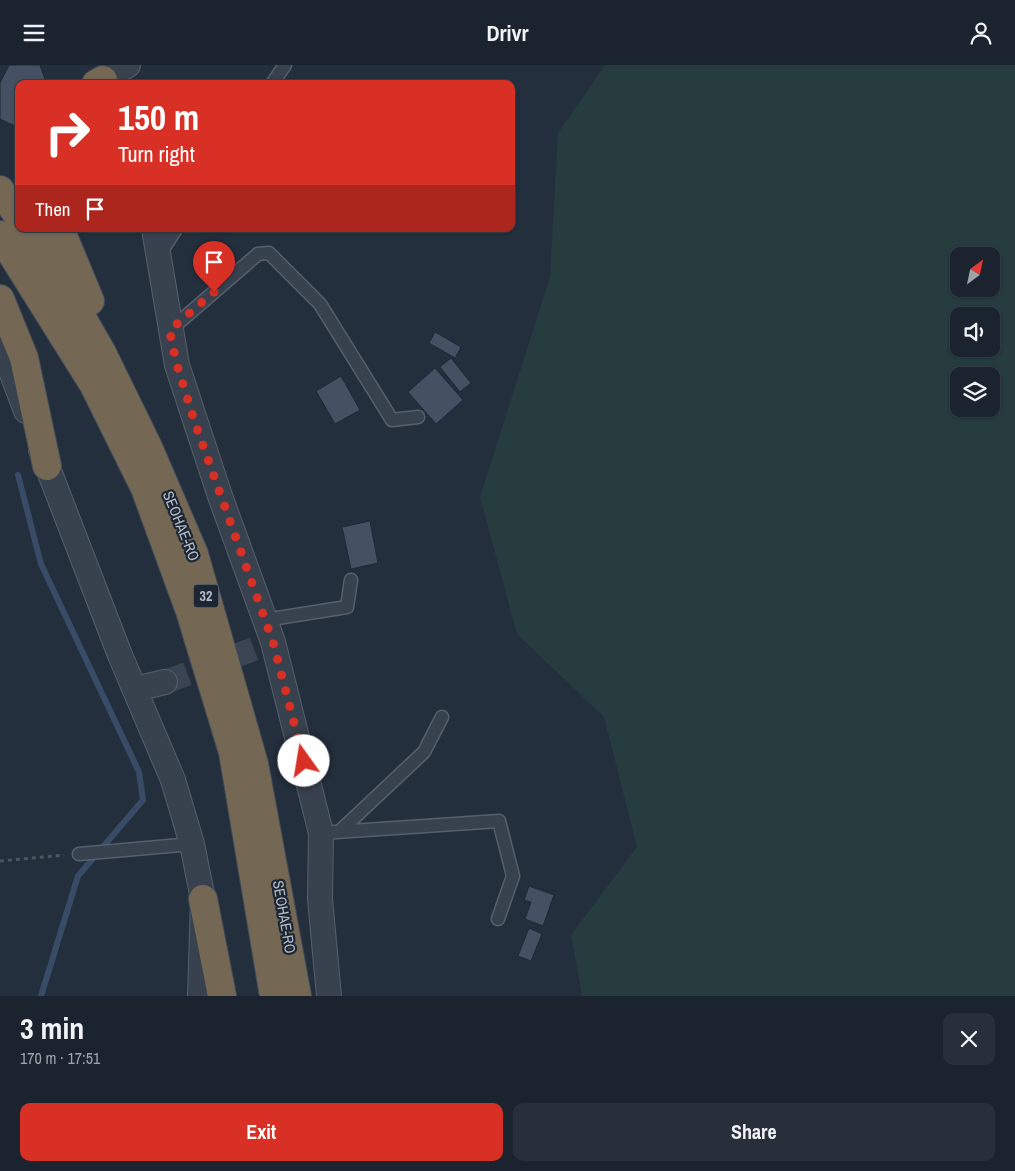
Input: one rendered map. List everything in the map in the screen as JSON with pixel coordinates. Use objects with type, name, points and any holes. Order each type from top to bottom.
[{"type":"highway","points":[[0,189],[15,211]]},
{"type":"highway","name":"SEOHAE-RO","points":[[29,232],[46,257],[102,353],[148,447],[194,555],[254,764],[297,996]]},
{"type":"highway","points":[[61,232],[121,374],[148,447]]},
{"type":"highway","name":"SEOHAE-RO","points":[[0,235],[94,385],[145,488],[190,611],[233,752],[274,996]]},
{"type":"highway","points":[[0,299],[24,358],[47,466]]},
{"type":"highway","points":[[203,899],[222,996]]},
{"type":"street","points":[[99,78],[128,65]]},
{"type":"street","points":[[155,232],[177,365],[195,423],[265,620],[264,646],[330,832],[320,899],[329,996]]},
{"type":"street","points":[[0,342],[120,655],[173,780],[192,844],[203,899],[200,996]]},
{"type":"street","points":[[135,689],[165,682]]},
{"type":"lane","points":[[275,80],[285,65]]},
{"type":"lane","points":[[159,255],[174,232]]},
{"type":"lane","points":[[170,330],[258,254],[269,253],[320,304],[392,420],[418,417]]},
{"type":"lane","points":[[265,620],[347,607],[351,580]]},
{"type":"lane","points":[[330,832],[424,752],[442,717]]},
{"type":"lane","points":[[330,832],[499,821],[512,876],[498,919]]},
{"type":"lane","points":[[79,854],[192,844]]},
{"type":"path","points":[[0,861],[79,854]]},
{"type":"green space","points":[[605,65],[1015,65],[1015,996],[582,996],[571,935],[637,847],[604,717],[517,634],[480,497],[550,277],[558,133]]},
{"type":"building","points":[[9,65],[40,65],[45,80],[15,80],[15,126],[0,119],[0,83]]},
{"type":"building","points":[[435,332],[461,347],[455,358],[429,343]]},
{"type":"building","points":[[451,358],[471,383],[460,392],[440,367]]},
{"type":"building","points":[[435,368],[463,400],[436,424],[408,392]]},
{"type":"building","points":[[341,376],[360,410],[335,424],[316,391]]},
{"type":"building","points":[[370,521],[378,563],[351,569],[342,527]]},
{"type":"building","points":[[529,886],[554,895],[543,926],[525,919],[531,902],[524,900]]},
{"type":"building","points":[[529,928],[542,934],[531,961],[518,956]]},
{"type":"waterway","points":[[18,475],[41,564],[139,772],[143,800],[78,876],[41,996]]},
{"type":"tunnel","points":[[165,682],[254,649]]},
{"type":"route","points":[[214,292],[170,330],[170,333],[177,365],[195,423],[273,642],[304,761]]}]
